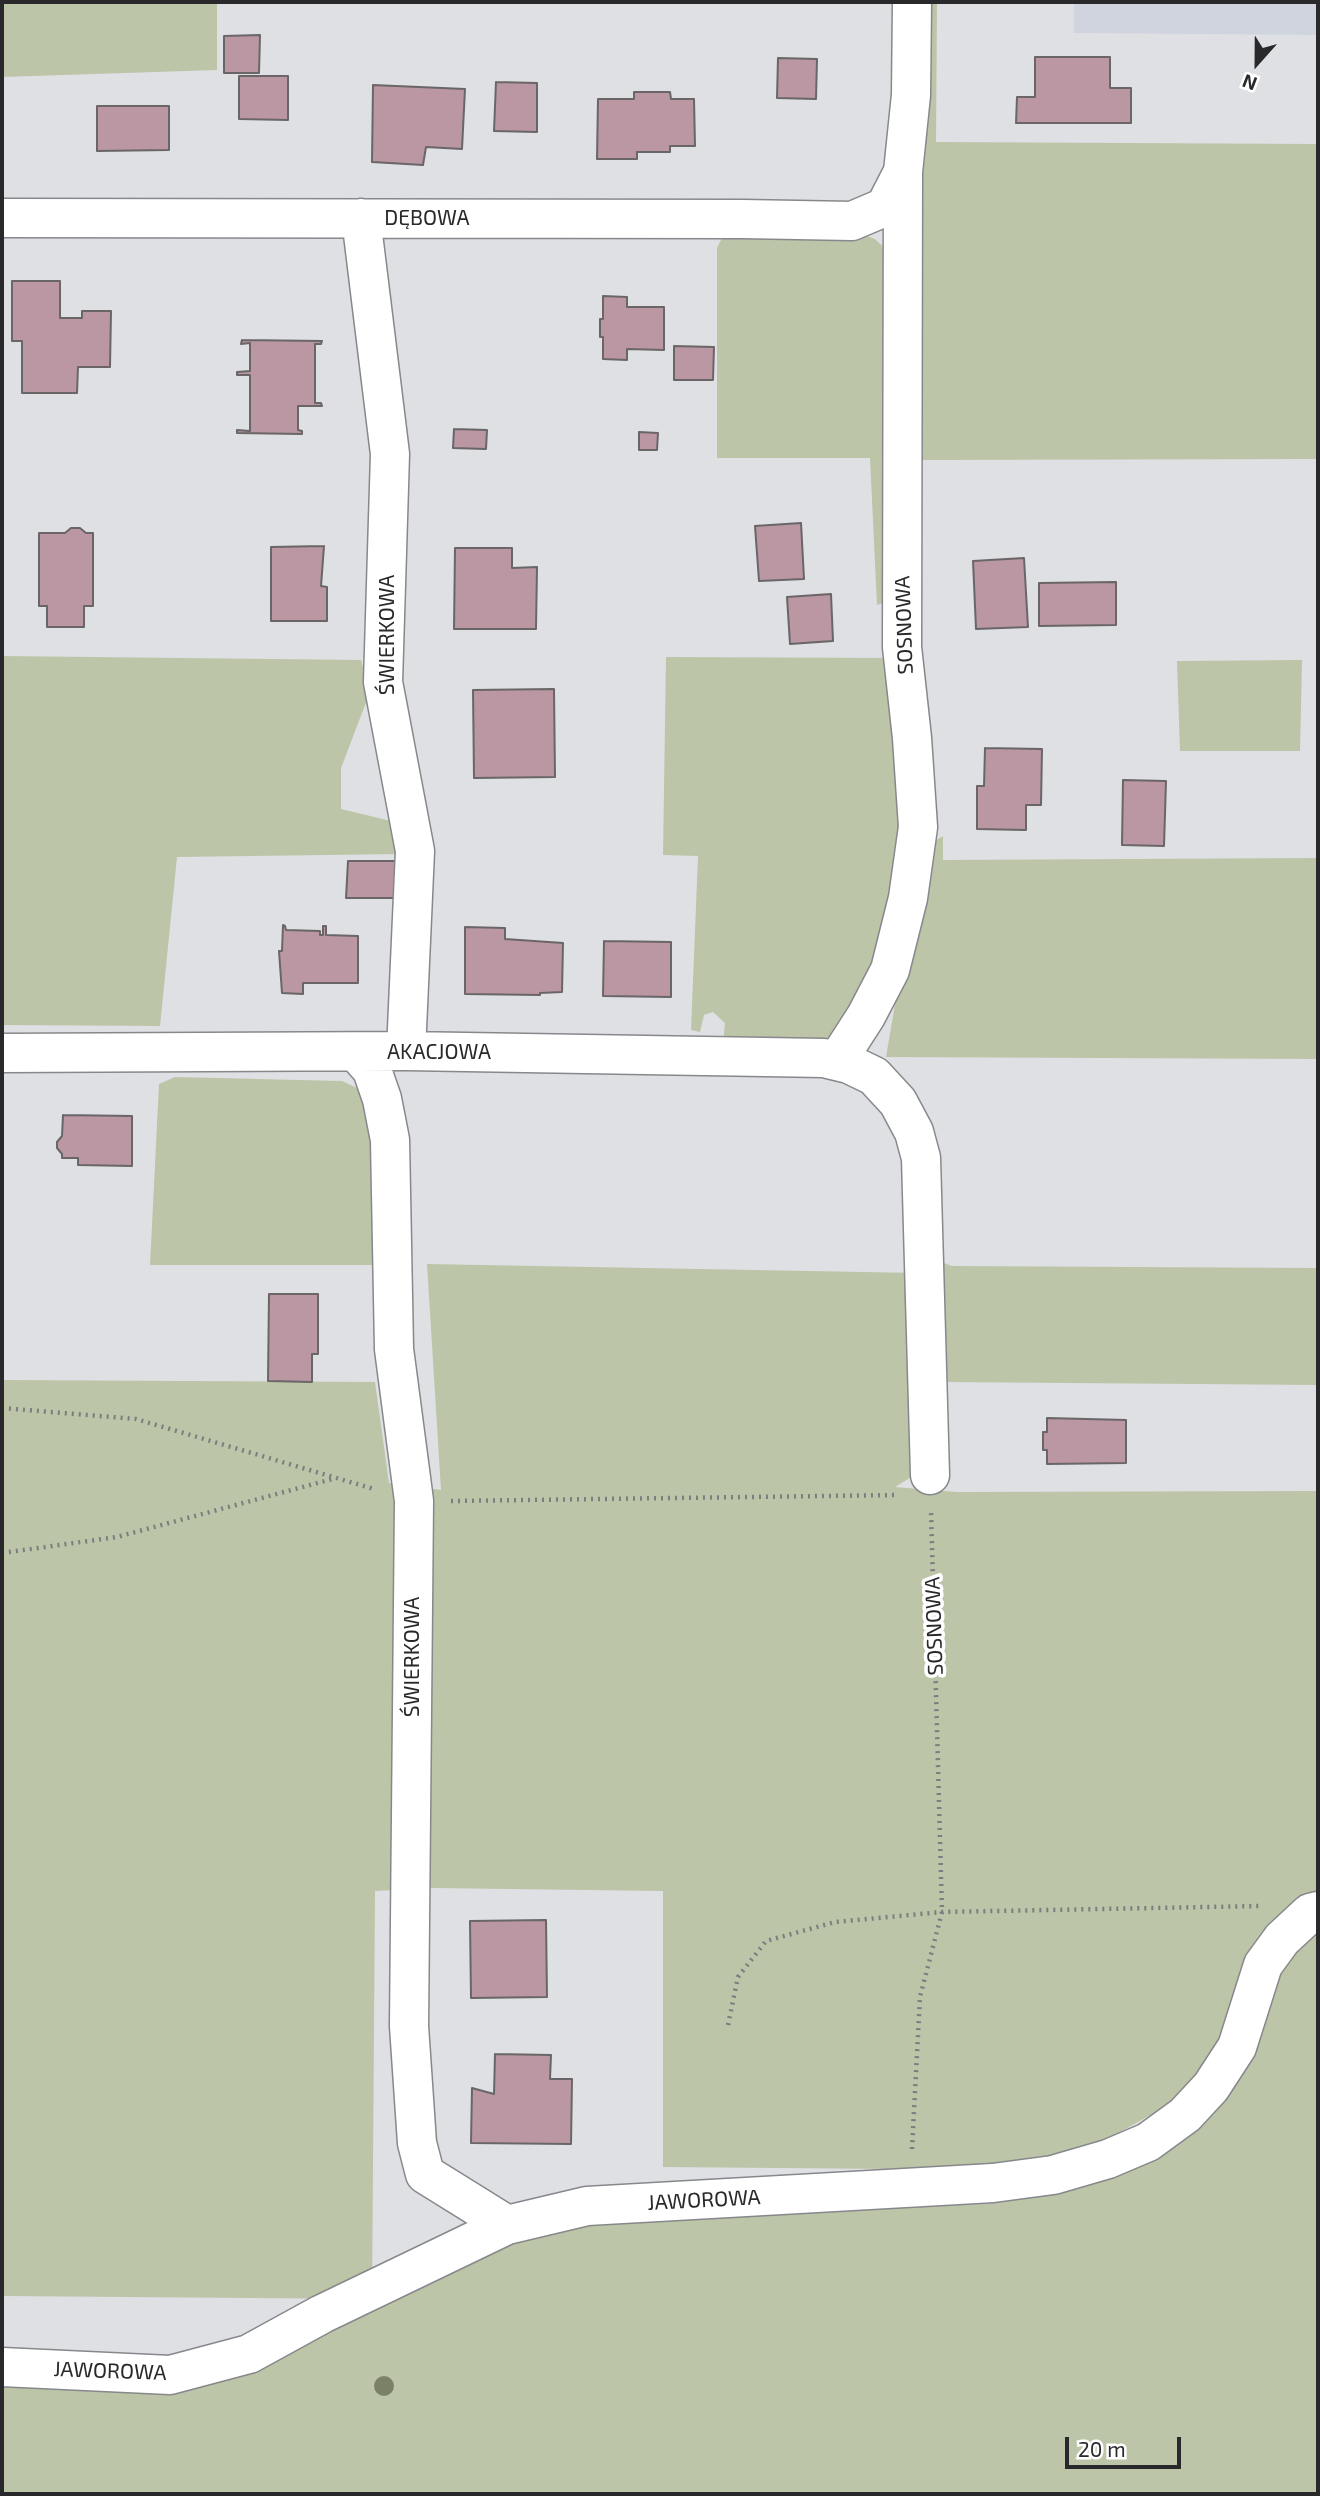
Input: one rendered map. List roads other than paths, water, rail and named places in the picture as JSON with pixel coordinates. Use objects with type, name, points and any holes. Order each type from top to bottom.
[{"type":"street","name":"SOSNOWA","points":[[838,1061],[890,970],[908,898],[918,827],[902,647],[903,172],[911,94],[912,2]]},
{"type":"street","name":"SOSNOWA","points":[[852,221],[885,207],[903,172]]},
{"type":"street","name":"DĘBOWA","points":[[2,218],[852,221]]},
{"type":"street","name":"ŚWIERKOWA","points":[[361,218],[390,454],[383,682],[415,850],[406,1051]]},
{"type":"street","name":"AKACJOWA","points":[[2,1053],[406,1051],[824,1058],[849,1064],[874,1076],[898,1102],[914,1132],[921,1158],[930,1475]]},
{"type":"street","name":"ŚWIERKOWA","points":[[356,1052],[372,1070],[382,1099],[390,1140],[394,1349],[414,1501],[409,2026],[417,2143],[425,2174],[507,2225]]},
{"type":"street","name":"JAWOROWA","points":[[2,2367],[170,2375],[248,2354],[322,2314],[507,2225],[587,2206],[993,2183],[1053,2175],[1108,2159],[1147,2142],[1185,2115],[1211,2087],[1237,2047],[1264,1965],[1282,1939],[1314,1912]]}]
